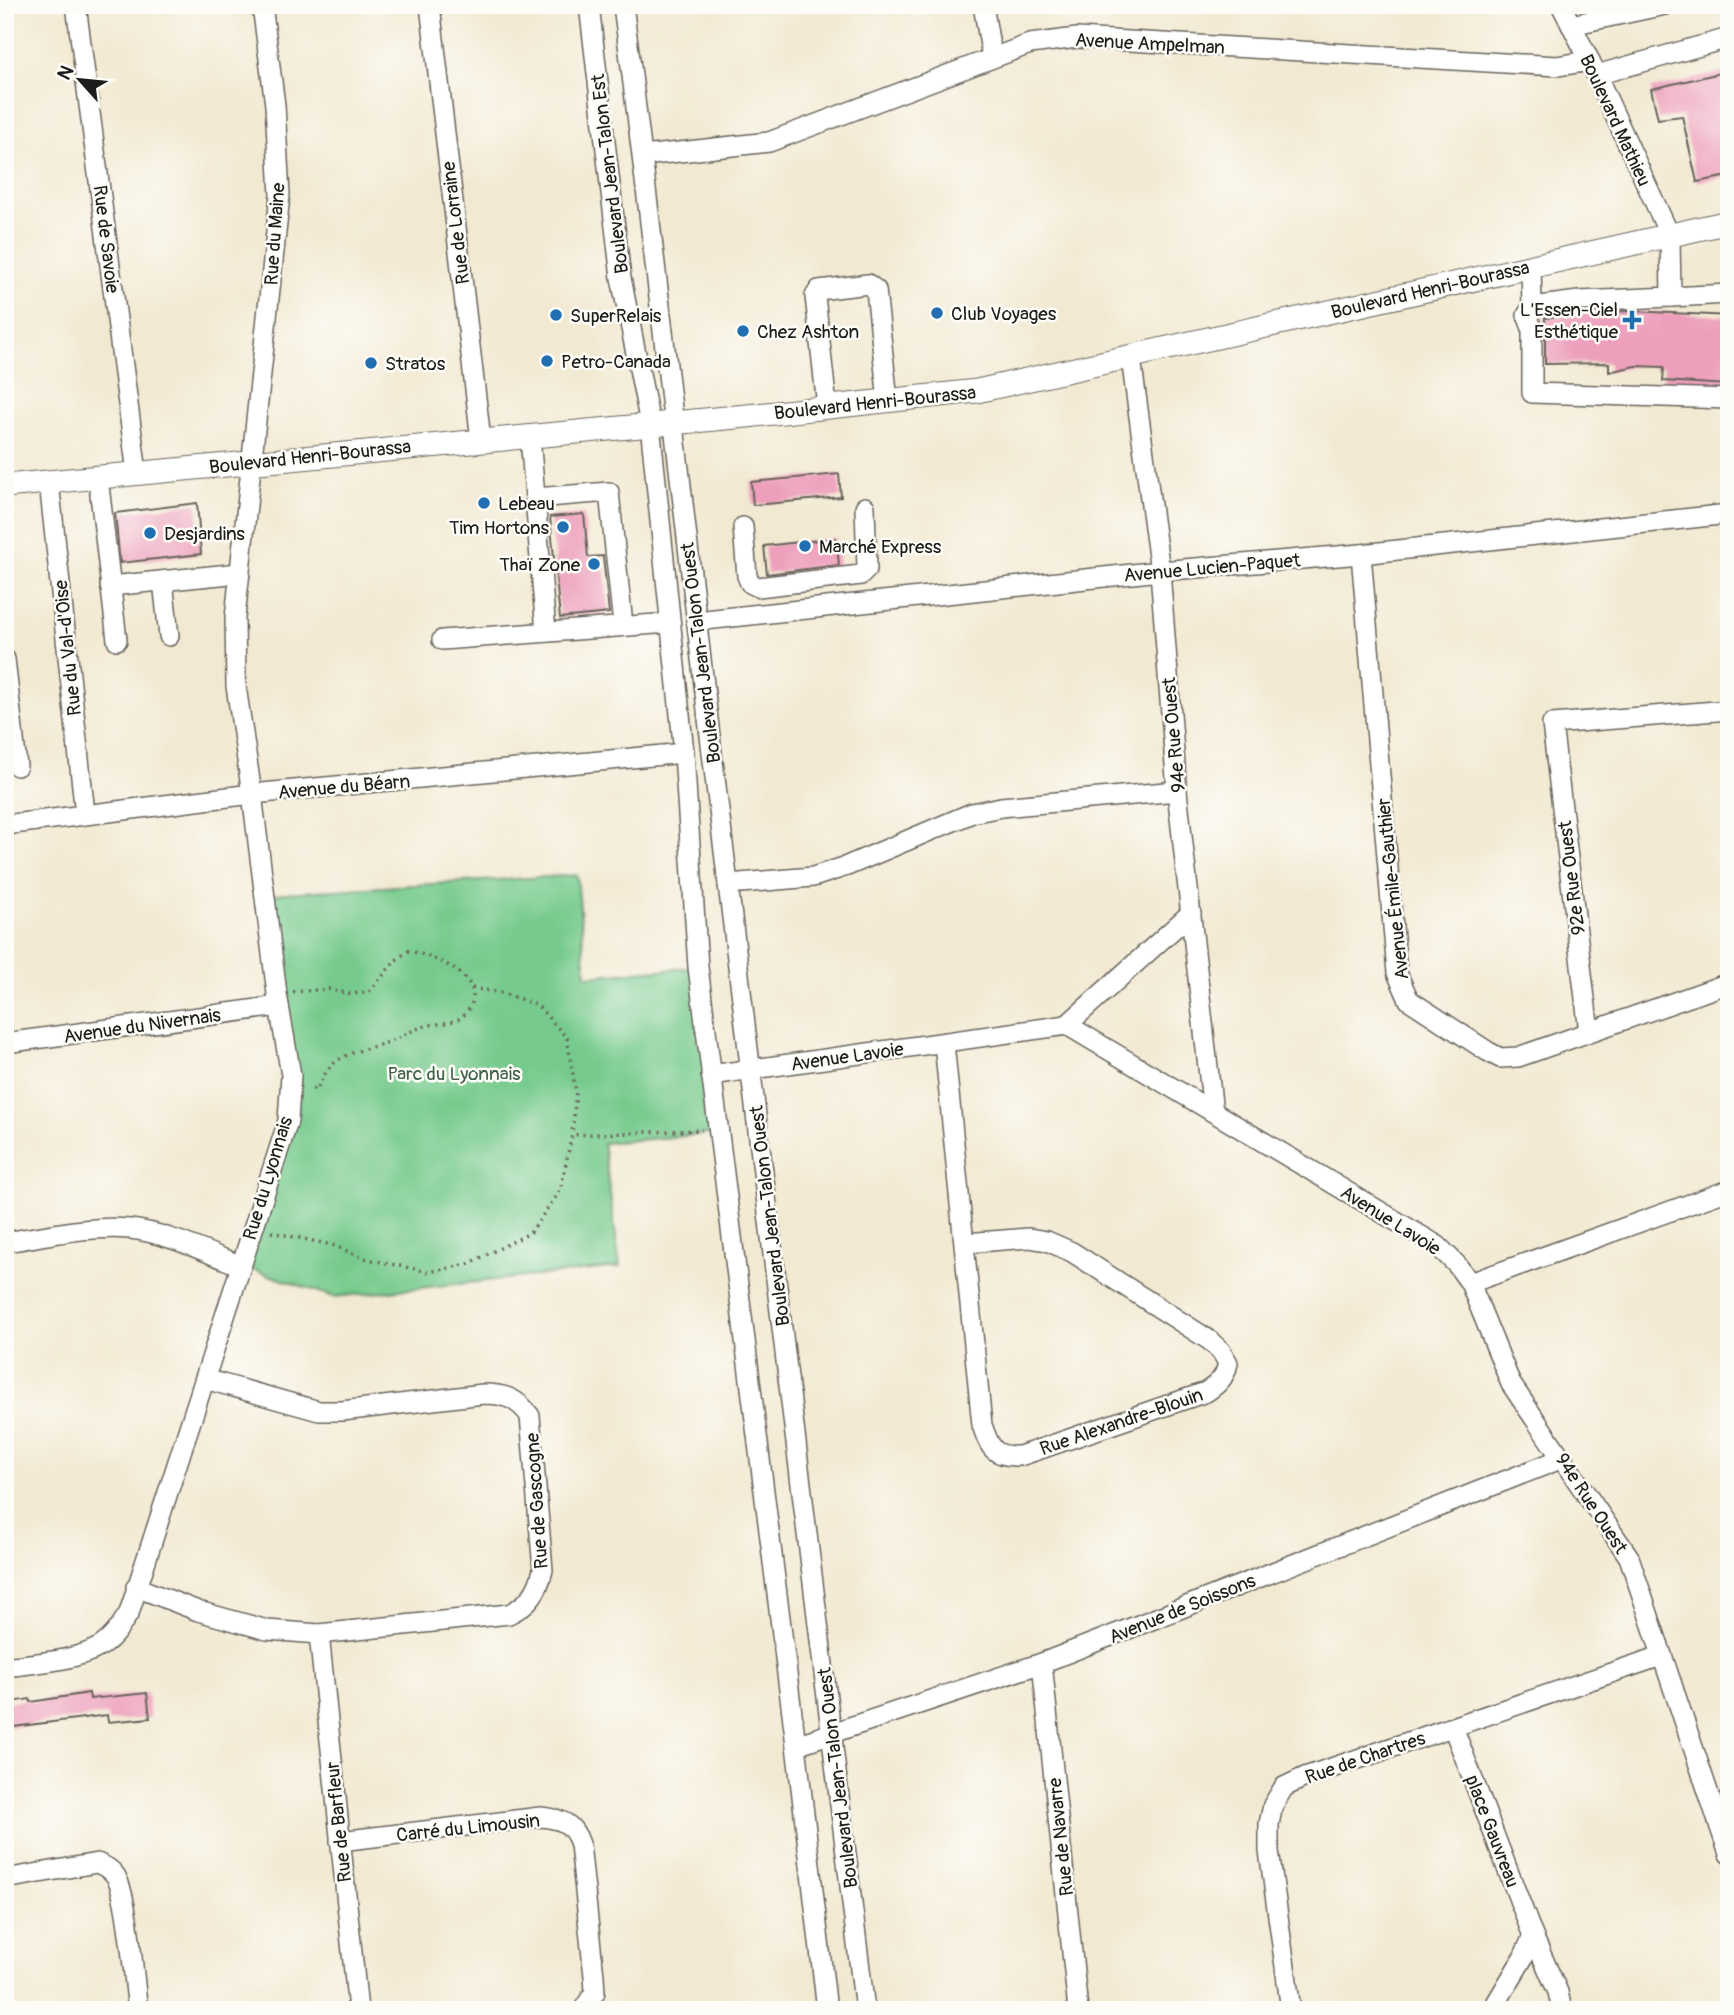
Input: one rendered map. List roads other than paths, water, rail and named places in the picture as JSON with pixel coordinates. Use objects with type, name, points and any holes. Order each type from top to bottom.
[{"type":"main road","name":"Boulevard Henri-Bourassa","points":[[5,486],[977,391],[1729,222]]},
{"type":"street","name":"Rue de Savoie","points":[[76,5],[137,473]]},
{"type":"street","name":"Rue du Maine","points":[[252,462],[280,195],[275,105],[262,5]]},
{"type":"street","name":"Rue de Lorraine","points":[[430,5],[481,440]]},
{"type":"street","name":"Boulevard Jean-Talon Est","points":[[589,5],[621,278],[661,423]]},
{"type":"street","name":"Boulevard Jean-Talon Est","points":[[623,5],[643,156],[661,423]]},
{"type":"street","points":[[983,5],[992,57]]},
{"type":"street","name":"Boulevard Mathieu","points":[[1561,5],[1670,236]]},
{"type":"street","points":[[1572,25],[1665,5]]},
{"type":"street","name":"Avenue Ampelman","points":[[643,156],[769,142],[1030,44],[1077,38],[1593,68],[1729,38]]},
{"type":"street","points":[[1670,236],[1671,297]]},
{"type":"street","points":[[1531,266],[1532,307],[1527,315],[1532,328],[1532,393],[1729,399]]},
{"type":"street","points":[[827,407],[815,296],[819,290],[868,284],[876,290],[888,401]]},
{"type":"street","points":[[1532,307],[1579,301],[1729,294]]},
{"type":"street","name":"94e Rue Ouest","points":[[1131,358],[1160,571],[1177,790],[1213,1112]]},
{"type":"street","name":"Boulevard Jean-Talon Ouest","points":[[661,423],[696,621],[865,2010]]},
{"type":"street","name":"Boulevard Jean-Talon Ouest","points":[[661,423],[669,622],[684,753],[698,967],[827,2010]]},
{"type":"street","points":[[530,436],[546,632]]},
{"type":"street","name":"Rue du Lyonnais","points":[[5,1667],[83,1654],[102,1646],[116,1633],[129,1613],[239,1265],[288,1121],[291,1075],[278,1000],[236,686],[235,618],[252,462]]},
{"type":"street","points":[[98,477],[117,640]]},
{"type":"street","name":"Rue du Val-d'Oise","points":[[49,482],[85,814]]},
{"type":"street","points":[[535,498],[609,492],[623,625]]},
{"type":"street","points":[[743,527],[747,576],[750,583],[758,587],[861,575],[867,569],[865,507]]},
{"type":"street","name":"Avenue Lucien-Paquet","points":[[696,621],[1729,514]]},
{"type":"street","name":"Avenue Émile-Gauthier","points":[[1360,554],[1397,973],[1409,1000],[1500,1058],[1518,1057],[1729,983]]},
{"type":"street","points":[[110,586],[240,573]]},
{"type":"street","points":[[163,581],[169,636]]},
{"type":"street","points":[[442,640],[669,622]]},
{"type":"street","points":[[5,659],[17,766]]},
{"type":"street","name":"92e Rue Ouest","points":[[1589,1032],[1552,724],[1729,710]]},
{"type":"street","name":"Avenue du Béarn","points":[[5,825],[252,794],[684,753]]},
{"type":"street","points":[[728,884],[813,877],[847,866],[972,813],[1001,807],[1177,790]]},
{"type":"street","points":[[1067,1026],[1191,913]]},
{"type":"street","name":"Avenue du Nivernais","points":[[5,1043],[278,1000]]},
{"type":"street","name":"Avenue Lavoie","points":[[711,1075],[1067,1026],[1438,1246],[1470,1283]]},
{"type":"street","name":"Rue Alexandre-Blouin","points":[[944,1042],[982,1425],[995,1452],[1006,1457],[1020,1456],[1206,1392],[1217,1385],[1225,1375],[1228,1363],[1221,1351],[1209,1340],[1072,1252],[1048,1241],[1028,1238],[965,1242]]},
{"type":"street","points":[[1470,1283],[1729,1190]]},
{"type":"street","points":[[5,1242],[99,1228],[132,1229],[239,1265]]},
{"type":"street","name":"94e Rue Ouest","points":[[1470,1283],[1511,1384],[1629,1557],[1729,1854]]},
{"type":"street","name":"Rue de Gascogne","points":[[136,1587],[198,1611],[267,1630],[319,1633],[509,1614],[523,1606],[539,1585],[543,1570],[530,1416],[522,1405],[511,1398],[498,1394],[342,1411],[318,1411],[205,1379]]},
{"type":"street","name":"Avenue de Soissons","points":[[796,1745],[1042,1663],[1563,1458]]},
{"type":"street","name":"Rue de Barfleur","points":[[319,1633],[358,2010]]},
{"type":"street","name":"Rue de Chartres","points":[[1291,2010],[1269,1851],[1269,1824],[1273,1805],[1284,1787],[1305,1777],[1661,1656]]},
{"type":"street","name":"Rue de Navarre","points":[[1042,1663],[1078,2010]]},
{"type":"street","name":"place Gauvreau","points":[[1452,1727],[1532,1936],[1558,1992],[1562,2010]]},
{"type":"street","name":"Carré du Limousin","points":[[340,1841],[541,1817],[557,1818],[569,1823],[576,1831],[580,1844],[594,1976],[594,1992],[583,2010]]},
{"type":"street","points":[[5,1879],[97,1863],[109,1868],[117,1877],[124,1897],[138,2010]]},
{"type":"street","points":[[1492,2010],[1523,1958],[1532,1936]]},
{"type":"place","name":"Club Voyages","points":[[937,313]]},
{"type":"place","name":"SuperRelais","points":[[556,315]]},
{"type":"place","name":"L'Essen-Ciel Esthétique","points":[[1632,320]]},
{"type":"place","name":"Chez Ashton","points":[[743,331]]},
{"type":"place","name":"Petro-Canada","points":[[547,361]]},
{"type":"place","name":"Stratos","points":[[371,363]]},
{"type":"place","name":"Lebeau","points":[[484,503]]},
{"type":"place","name":"Tim Hortons","points":[[563,527]]},
{"type":"place","name":"Desjardins","points":[[150,533]]},
{"type":"place","name":"Marché Express","points":[[805,546]]},
{"type":"place","name":"Thaï Zone","points":[[594,564]]},
{"type":"park label","name":"Parc du Lyonnais","points":[[454,1073]]}]
